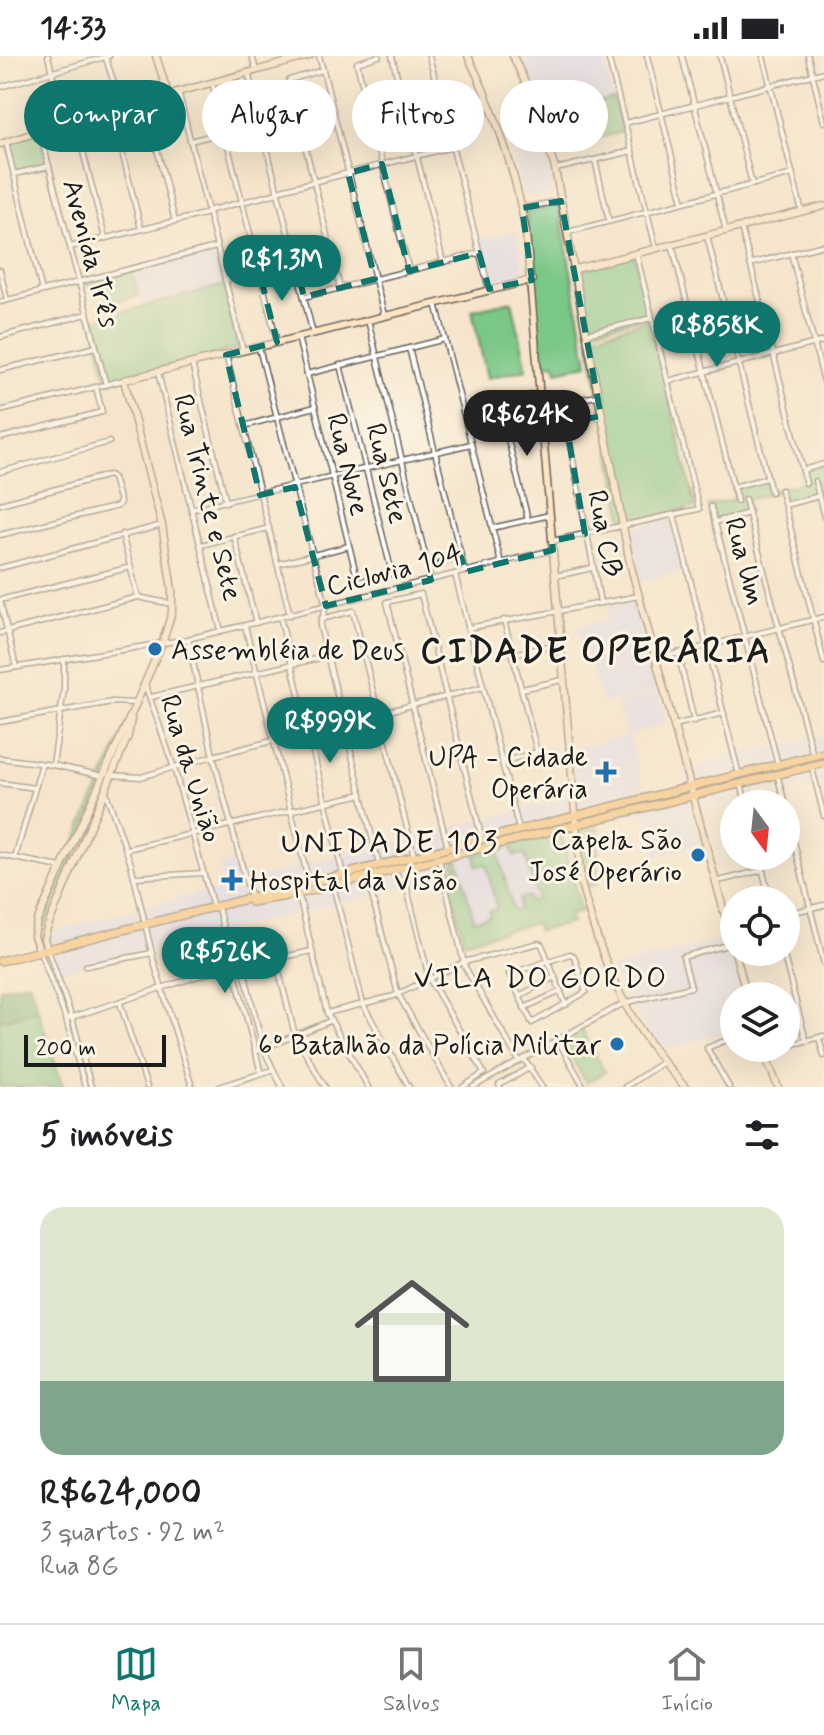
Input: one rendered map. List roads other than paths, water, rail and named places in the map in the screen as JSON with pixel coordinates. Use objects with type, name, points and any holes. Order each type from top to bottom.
[{"type":"main road","points":[[156,56],[164,80]]},
{"type":"main road","points":[[219,80],[310,56]]},
{"type":"main road","points":[[468,56],[502,132],[522,208],[532,280],[578,868],[593,930],[606,967],[624,1003],[663,1062],[685,1087]]},
{"type":"main road","points":[[513,56],[536,106],[555,169],[622,527],[720,900]]},
{"type":"main road","points":[[3,143],[24,136]]},
{"type":"main road","points":[[575,269],[824,206]]},
{"type":"main road","points":[[44,951],[34,941],[35,926],[145,684],[163,641],[173,605],[162,525],[124,380],[532,280]]},
{"type":"main road","points":[[44,951],[47,928],[128,736],[131,715]]},
{"type":"main road","points":[[229,905],[298,894],[467,852],[575,820],[740,779],[824,753]]},
{"type":"main road","points":[[740,779],[824,763]]},
{"type":"main road","points":[[0,961],[216,909],[519,830],[575,820],[585,822],[692,791]]},
{"type":"main road","points":[[467,852],[483,845],[482,839]]},
{"type":"main road","points":[[402,868],[403,861],[418,855]]},
{"type":"main road","points":[[768,1062],[778,1087]]},
{"type":"street","points":[[48,56],[53,80]]},
{"type":"street","points":[[0,87],[107,56],[114,80]]},
{"type":"street","points":[[252,56],[254,80]]},
{"type":"street","points":[[319,56],[384,316]]},
{"type":"street","points":[[392,56],[443,262]]},
{"type":"street","points":[[429,56],[435,80]]},
{"type":"street","points":[[608,56],[656,248]]},
{"type":"street","points":[[647,56],[683,202]]},
{"type":"street","points":[[682,56],[726,231]]},
{"type":"street","points":[[720,56],[752,184]]},
{"type":"street","points":[[763,56],[802,212]]},
{"type":"street","points":[[808,56],[824,122]]},
{"type":"street","points":[[376,57],[357,63],[409,271]]},
{"type":"street","points":[[323,70],[289,80],[340,288]]},
{"type":"street","points":[[625,123],[824,72]]},
{"type":"street","points":[[186,124],[243,351]]},
{"type":"street","points":[[190,141],[202,138]]},
{"type":"street","points":[[3,143],[14,174],[42,291]]},
{"type":"street","points":[[555,169],[632,151]]},
{"type":"street","name":"Avenida Três","points":[[45,152],[106,385]]},
{"type":"street","points":[[83,152],[105,238]]},
{"type":"street","points":[[122,152],[141,229]]},
{"type":"street","points":[[158,152],[175,221]]},
{"type":"street","points":[[230,152],[277,342]]},
{"type":"street","points":[[268,152],[313,334]]},
{"type":"street","points":[[69,247],[431,152]]},
{"type":"street","points":[[453,152],[489,289]]},
{"type":"street","points":[[595,160],[609,221]]},
{"type":"street","points":[[14,174],[49,166]]},
{"type":"street","points":[[568,232],[793,174]]},
{"type":"street","points":[[522,208],[561,201]]},
{"type":"street","points":[[741,227],[806,483]]},
{"type":"street","points":[[707,236],[771,492]]},
{"type":"street","points":[[672,244],[737,501]]},
{"type":"street","points":[[750,264],[824,245]]},
{"type":"street","points":[[0,302],[216,247]]},
{"type":"street","points":[[304,297],[479,253]]},
{"type":"street","points":[[552,541],[699,509],[636,253]]},
{"type":"street","points":[[791,253],[824,382]]},
{"type":"street","points":[[225,280],[295,262]]},
{"type":"street","points":[[0,270],[7,300]]},
{"type":"street","points":[[436,303],[501,563]]},
{"type":"street","points":[[0,337],[87,314]]},
{"type":"street","points":[[586,334],[652,318]]},
{"type":"street","points":[[368,320],[431,580]]},
{"type":"street","name":"Rua Nove","points":[[298,337],[358,582],[375,578]]},
{"type":"street","points":[[307,374],[445,339]]},
{"type":"street","points":[[668,381],[824,341]]},
{"type":"street","points":[[0,370],[96,347]]},
{"type":"street","points":[[259,347],[326,606],[320,626],[379,865]]},
{"type":"street","points":[[409,348],[465,572]]},
{"type":"street","points":[[226,355],[290,615]]},
{"type":"street","points":[[192,364],[226,502]]},
{"type":"street","name":"Rua Sete","points":[[340,365],[392,573],[375,578]]},
{"type":"street","name":"Rua Trinte e Sete","points":[[158,372],[221,631]]},
{"type":"street","points":[[0,411],[124,380]]},
{"type":"street","points":[[0,438],[102,412],[96,387]]},
{"type":"street","points":[[463,412],[540,393]]},
{"type":"street","points":[[541,406],[597,396]]},
{"type":"street","points":[[499,403],[528,520]]},
{"type":"street","points":[[244,426],[315,407]]},
{"type":"street","points":[[507,437],[601,416]]},
{"type":"street","name":"Rua CB","points":[[566,423],[600,602]]},
{"type":"street","points":[[0,472],[109,442]]},
{"type":"street","points":[[192,509],[471,444]]},
{"type":"street","points":[[803,470],[824,464]]},
{"type":"street","points":[[0,504],[111,476],[120,502],[118,506],[0,535]]},
{"type":"street","points":[[733,487],[767,478]]},
{"type":"street","points":[[815,481],[824,517]]},
{"type":"street","points":[[781,490],[824,662]]},
{"type":"street","points":[[785,505],[819,496]]},
{"type":"street","points":[[745,499],[813,756]]},
{"type":"street","name":"Rua Um","points":[[711,507],[778,765]]},
{"type":"street","points":[[715,522],[749,513]]},
{"type":"street","points":[[492,528],[550,515]]},
{"type":"street","points":[[674,515],[743,790]]},
{"type":"street","points":[[0,568],[162,525]]},
{"type":"street","points":[[201,545],[269,528]]},
{"type":"street","points":[[122,534],[138,597]]},
{"type":"street","points":[[234,536],[256,623]]},
{"type":"street","points":[[278,564],[349,546]]},
{"type":"street","name":"Ciclovia 104","points":[[0,670],[188,639],[553,550]]},
{"type":"street","points":[[427,565],[461,557]]},
{"type":"street","points":[[16,667],[0,600],[131,567]]},
{"type":"street","points":[[555,576],[592,568]]},
{"type":"street","points":[[455,574],[519,830]]},
{"type":"street","points":[[448,848],[387,602],[421,594],[482,839]]},
{"type":"street","points":[[468,628],[639,596]]},
{"type":"street","points":[[0,633],[138,597],[173,605]]},
{"type":"street","points":[[321,619],[353,611],[418,855]]},
{"type":"street","points":[[280,617],[343,874]]},
{"type":"street","points":[[655,659],[824,617]]},
{"type":"street","points":[[502,762],[537,752],[504,620]]},
{"type":"street","points":[[245,626],[309,883]]},
{"type":"street","points":[[188,639],[213,756],[251,899]]},
{"type":"street","points":[[513,654],[559,644]]},
{"type":"street","points":[[678,653],[694,721]]},
{"type":"street","points":[[151,697],[328,656]]},
{"type":"street","points":[[53,765],[64,659]]},
{"type":"street","points":[[521,689],[562,680]]},
{"type":"street","name":"Rua da União","points":[[145,684],[174,768],[261,1073]]},
{"type":"street","points":[[111,775],[141,777],[483,687]]},
{"type":"street","points":[[0,722],[112,702],[136,703]]},
{"type":"street","points":[[674,725],[724,713]]},
{"type":"street","points":[[0,758],[103,776]]},
{"type":"street","points":[[15,858],[43,764]]},
{"type":"street","points":[[812,766],[824,816]]},
{"type":"street","points":[[777,774],[781,790]]},
{"type":"street","points":[[0,783],[35,788]]},
{"type":"street","points":[[105,790],[127,849],[152,953],[192,1087]]},
{"type":"street","points":[[127,849],[362,794]]},
{"type":"street","points":[[0,855],[60,867]]},
{"type":"street","points":[[439,859],[464,962],[521,1059],[531,1067],[542,1087]]},
{"type":"street","points":[[800,867],[824,964]]},
{"type":"street","points":[[402,868],[429,978],[485,1077]]},
{"type":"street","points":[[715,882],[763,870],[767,886]]},
{"type":"street","points":[[135,877],[203,873]]},
{"type":"street","points":[[367,877],[398,994],[451,1087]]},
{"type":"street","points":[[333,885],[363,1004],[409,1087]]},
{"type":"street","points":[[298,894],[327,1013],[368,1087]]},
{"type":"street","points":[[800,910],[824,905]]},
{"type":"street","points":[[327,1013],[398,994],[464,962],[537,943],[542,945],[566,1005]]},
{"type":"street","points":[[44,951],[69,1019],[88,1087]]},
{"type":"street","points":[[69,1019],[232,968],[312,951]]},
{"type":"street","points":[[463,1087],[624,1003],[691,987],[683,957],[720,952]]},
{"type":"street","points":[[86,966],[152,953]]},
{"type":"street","points":[[568,954],[574,956],[586,992],[534,1023],[509,974],[549,960],[568,954]]},
{"type":"street","points":[[276,960],[295,1035],[325,1087]]},
{"type":"street","points":[[787,966],[806,1041]]},
{"type":"street","points":[[243,967],[263,1048],[282,1087]]},
{"type":"street","points":[[519,996],[555,977]]},
{"type":"street","points":[[524,1008],[561,991]]},
{"type":"street","points":[[120,1003],[147,1087]]},
{"type":"street","points":[[254,1052],[330,1021]]},
{"type":"street","points":[[800,1042],[822,1037],[824,1056]]},
{"type":"street","points":[[557,1039],[584,1087]]},
{"type":"street","points":[[720,1041],[708,1045],[707,1049],[729,1087]]},
{"type":"street","points":[[625,1087],[663,1062]]},
{"type":"street","points":[[500,1087],[531,1067]]},
{"type":"street","points":[[219,1087],[272,1070]]},
{"type":"place","name":"Assembléia de Deus","points":[[155,649]]},
{"type":"place","name":"UPA - Cidade Operária","points":[[606,772]]},
{"type":"place","name":"Capela São José Operário","points":[[698,855]]},
{"type":"place","name":"Hospital da Visão","points":[[232,880]]},
{"type":"place","name":"6º Batalhão da Polícia Militar","points":[[617,1044]]},
{"type":"district","name":"CIDADE OPERÁRIA","points":[[596,649]]},
{"type":"district","name":"UNIDADE 103","points":[[390,841]]},
{"type":"district","name":"VILA DO GORDO","points":[[541,977]]}]
